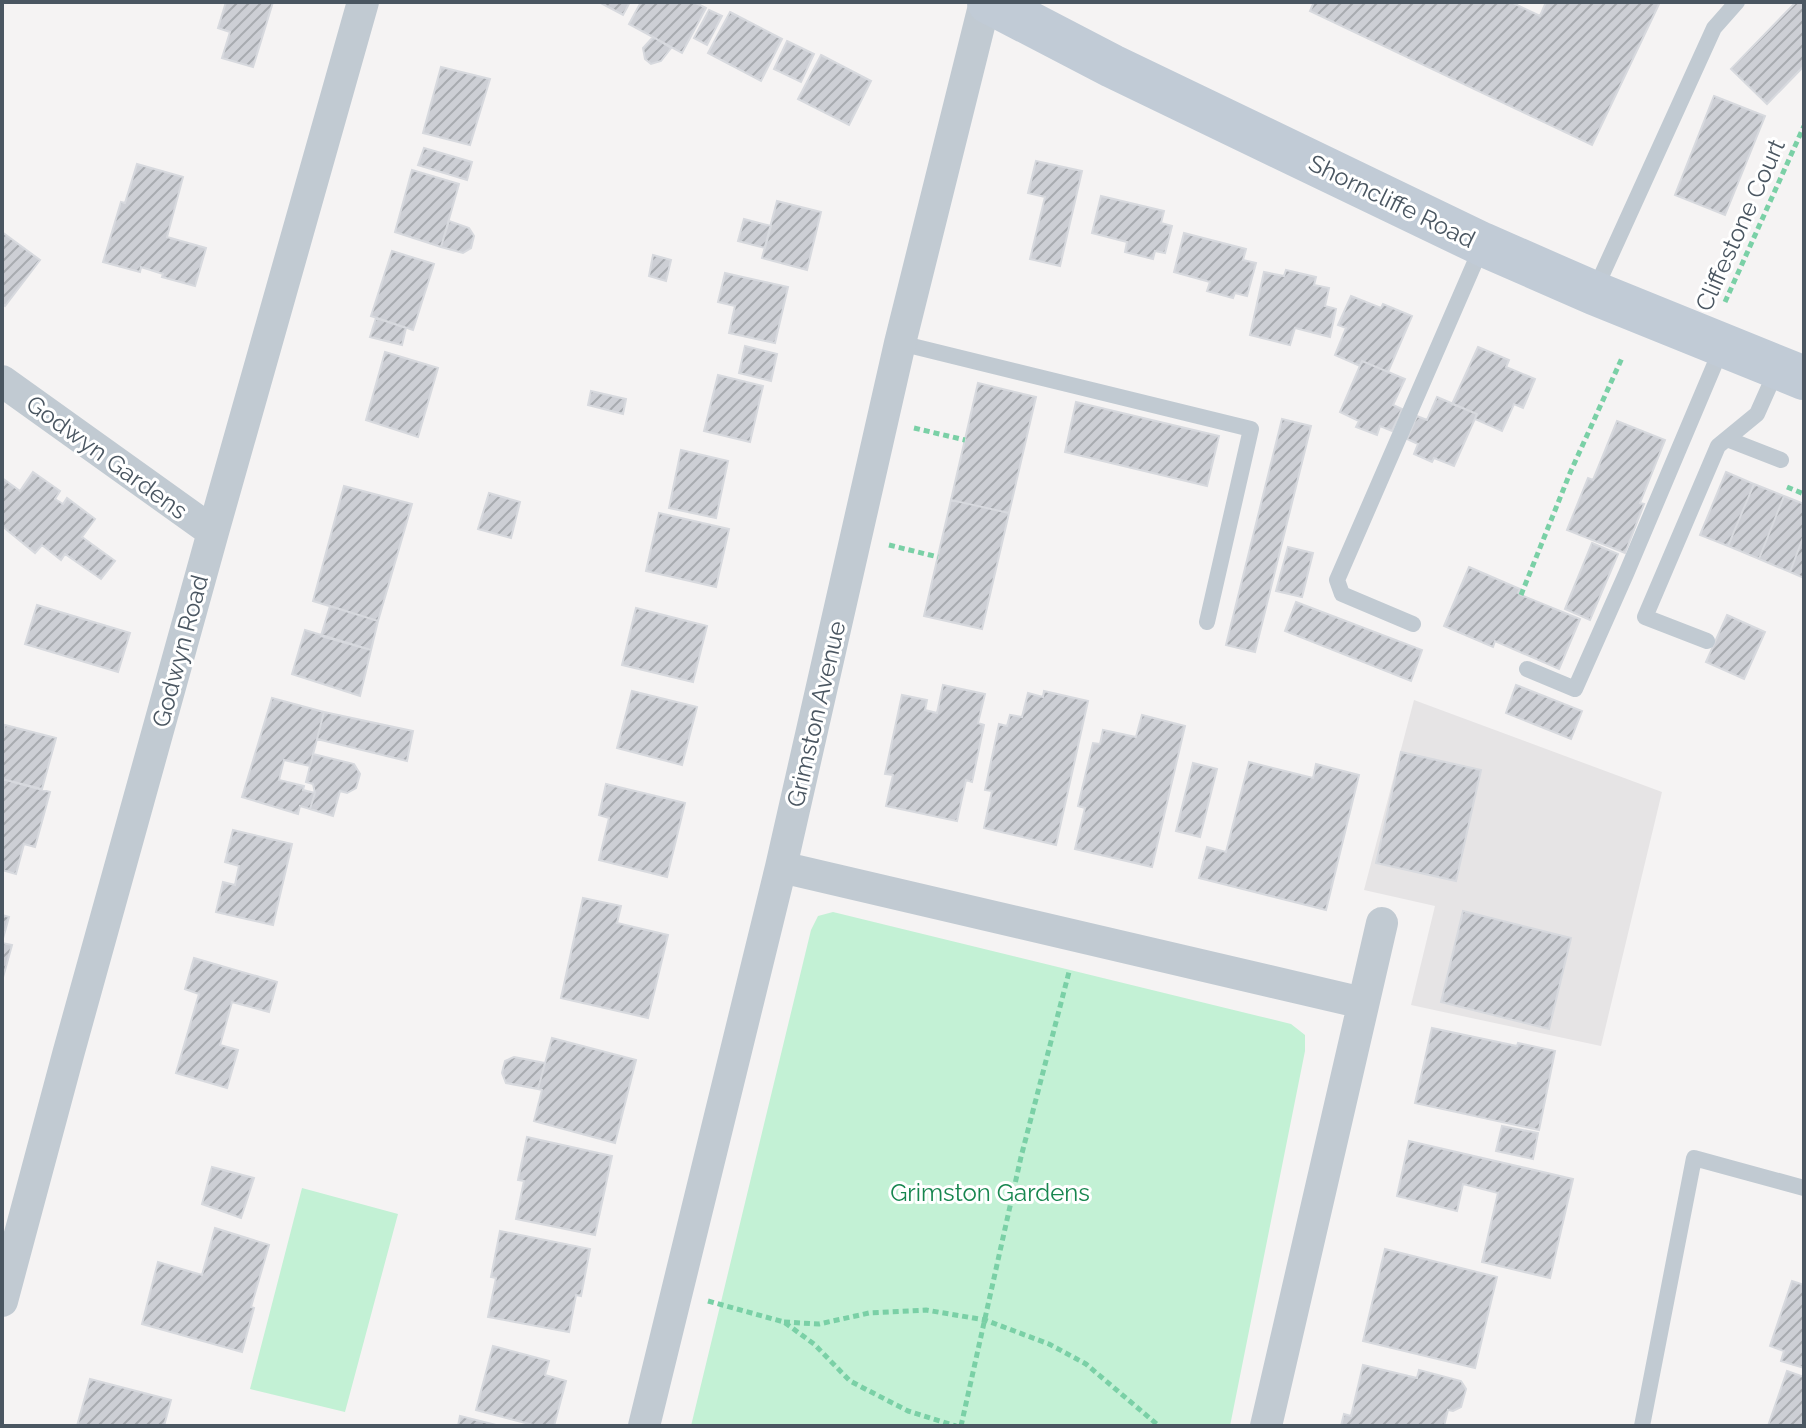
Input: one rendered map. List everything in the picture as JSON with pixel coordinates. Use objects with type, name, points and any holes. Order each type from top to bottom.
[{"type":"main road","name":"Shorncliffe Road","points":[[987,2],[1112,66],[1482,244],[1791,373]]},
{"type":"street","name":"Godwyn Road","points":[[2,1301],[213,532],[363,2]]},
{"type":"street","name":"Grimston Avenue","points":[[644,1426],[781,867],[900,343],[987,2]]},
{"type":"street","name":"Godwyn Gardens","points":[[2,381],[213,532]]},
{"type":"street","points":[[781,867],[1363,1003]]},
{"type":"street","points":[[1266,1426],[1382,923]]},
{"type":"lane","points":[[1594,293],[1714,28],[1737,2]]},
{"type":"lane","points":[[1413,624],[1342,594],[1337,580],[1482,244]]},
{"type":"lane","points":[[900,343],[1251,429],[1207,622]]},
{"type":"lane","points":[[1527,669],[1575,689],[1626,574],[1715,343]]},
{"type":"lane","points":[[1707,641],[1645,617],[1718,446],[1757,414],[1791,373]]},
{"type":"lane","points":[[1727,439],[1781,460]]},
{"type":"lane","points":[[1642,1426],[1694,1158],[1804,1188]]},
{"type":"path","name":"Cliffestone Court","points":[[1715,343],[1804,126]]},
{"type":"path","points":[[1521,595],[1570,473],[1622,358]]},
{"type":"path","points":[[882,420],[965,440]]},
{"type":"path","points":[[856,537],[938,557]]},
{"type":"path","points":[[784,1322],[814,1344],[850,1381],[908,1411],[959,1426],[1021,1157],[1078,936]]},
{"type":"path","points":[[677,1291],[784,1322],[819,1324],[869,1313],[926,1310],[985,1320],[1049,1344],[1086,1364],[1159,1426]]},
{"type":"shaded area","points":[[1414,700],[1662,792],[1601,1046],[1411,1005],[1435,906],[1364,890]]},
{"type":"green space","name":"Grimston Gardens","points":[[833,912],[1291,1024],[1305,1035],[1305,1051],[1230,1426],[691,1426],[811,930],[818,916]]},
{"type":"green space","points":[[302,1188],[398,1214],[345,1412],[250,1389]]},
{"type":"building","points":[[226,2],[273,2],[253,67],[222,58],[230,32],[218,28]]},
{"type":"building","points":[[599,2],[630,2],[623,15]]},
{"type":"building","points":[[641,2],[694,2],[706,8],[682,53],[629,24]]},
{"type":"building","points":[[1314,2],[1511,2],[1540,16],[1546,2],[1660,2],[1592,145],[1310,11]]},
{"type":"building","points":[[1796,2],[1804,2],[1804,66],[1767,104],[1731,69]]},
{"type":"building","points":[[709,10],[722,16],[707,45],[694,38]]},
{"type":"building","points":[[730,12],[782,39],[761,81],[708,53]]},
{"type":"building","points":[[653,37],[671,48],[661,61],[651,64],[645,59],[643,48]]},
{"type":"building","points":[[787,41],[814,54],[801,82],[774,69]]},
{"type":"building","points":[[821,55],[871,81],[849,125],[798,99]]},
{"type":"building","points":[[441,67],[490,79],[470,145],[423,133]]},
{"type":"building","points":[[1714,96],[1765,116],[1725,215],[1675,195]]},
{"type":"building","points":[[424,148],[472,162],[467,180],[418,165]]},
{"type":"building","points":[[1036,161],[1082,171],[1060,266],[1030,259],[1045,197],[1028,193]]},
{"type":"building","points":[[137,164],[183,177],[167,237],[206,248],[195,286],[162,277],[163,274],[141,267],[140,272],[103,262],[121,202],[125,203]]},
{"type":"building","points":[[412,170],[459,184],[441,247],[395,232]]},
{"type":"building","points":[[1101,196],[1164,211],[1161,223],[1172,226],[1165,253],[1155,251],[1153,259],[1125,252],[1127,242],[1092,233]]},
{"type":"building","points":[[777,201],[821,212],[807,270],[762,258]]},
{"type":"building","points":[[744,219],[771,226],[765,248],[738,241]]},
{"type":"building","points":[[449,221],[469,228],[474,236],[471,248],[463,253],[441,247]]},
{"type":"building","points":[[2,232],[40,260],[5,306],[2,303]]},
{"type":"building","points":[[1184,233],[1246,249],[1243,260],[1256,263],[1247,296],[1235,293],[1233,298],[1207,291],[1210,282],[1174,272]]},
{"type":"building","points":[[392,251],[434,264],[413,330],[371,316]]},
{"type":"building","points":[[653,255],[671,260],[666,281],[649,276]]},
{"type":"building","points":[[1286,270],[1316,277],[1314,285],[1329,288],[1325,306],[1336,309],[1330,337],[1295,328],[1290,345],[1250,335],[1264,272],[1284,276]]},
{"type":"building","points":[[725,273],[788,287],[775,343],[729,333],[735,306],[718,302]]},
{"type":"building","points":[[1351,296],[1412,316],[1388,372],[1362,361],[1360,366],[1335,355],[1346,328],[1338,325]]},
{"type":"building","points":[[376,318],[406,328],[402,345],[370,337]]},
{"type":"building","points":[[745,346],[777,354],[771,381],[739,373]]},
{"type":"building","points":[[1478,347],[1509,360],[1506,367],[1535,379],[1523,408],[1514,404],[1502,431],[1475,419],[1477,414],[1452,404]]},
{"type":"building","points":[[385,352],[438,368],[418,437],[366,420]]},
{"type":"building","points":[[1362,361],[1405,379],[1393,405],[1402,409],[1392,431],[1380,426],[1377,435],[1356,427],[1359,421],[1340,412]]},
{"type":"building","points":[[718,375],[763,386],[750,442],[704,431]]},
{"type":"building","points":[[978,383],[1036,397],[1009,513],[951,500]]},
{"type":"building","points":[[591,391],[626,399],[623,414],[588,405]]},
{"type":"building","points":[[1437,397],[1477,414],[1454,466],[1434,458],[1432,462],[1414,454],[1418,444],[1407,439],[1417,416],[1427,420]]},
{"type":"building","points":[[1076,402],[1219,436],[1207,486],[1065,452]]},
{"type":"building","points":[[1282,419],[1311,426],[1255,652],[1226,645]]},
{"type":"building","points":[[1617,421],[1665,440],[1640,503],[1644,504],[1625,553],[1567,530],[1588,478],[1593,480]]},
{"type":"building","points":[[681,450],[728,461],[716,518],[669,508]]},
{"type":"building","points":[[33,472],[60,491],[55,499],[63,504],[67,498],[95,519],[82,537],[115,561],[101,579],[65,554],[61,560],[42,545],[35,553],[2,526],[2,478],[20,491]]},
{"type":"building","points":[[1726,472],[1754,484],[1728,546],[1700,535]]},
{"type":"building","points":[[1754,484],[1784,496],[1759,559],[1728,546]]},
{"type":"building","points":[[344,486],[412,504],[378,621],[313,601]]},
{"type":"building","points":[[489,493],[520,502],[511,538],[478,529]]},
{"type":"building","points":[[1784,496],[1804,504],[1804,535],[1790,572],[1759,559]]},
{"type":"building","points":[[951,500],[1009,513],[982,629],[924,616]]},
{"type":"building","points":[[659,513],[729,529],[716,587],[646,571]]},
{"type":"building","points":[[1804,535],[1804,578],[1790,572]]},
{"type":"building","points":[[1592,543],[1618,554],[1590,620],[1565,609]]},
{"type":"building","points":[[1288,547],[1313,553],[1302,597],[1276,591]]},
{"type":"building","points":[[1469,567],[1520,589],[1518,593],[1521,595],[1580,619],[1559,669],[1495,641],[1493,647],[1444,626]]},
{"type":"building","points":[[1296,602],[1422,650],[1411,681],[1285,631]]},
{"type":"building","points":[[37,605],[130,633],[118,672],[25,644]]},
{"type":"building","points":[[330,606],[378,621],[371,650],[321,636]]},
{"type":"building","points":[[636,608],[707,626],[693,682],[622,665]]},
{"type":"building","points":[[1727,615],[1765,632],[1744,679],[1706,662]]},
{"type":"building","points":[[305,630],[371,650],[360,696],[292,674]]},
{"type":"building","points":[[943,685],[985,694],[978,723],[984,725],[972,782],[966,780],[957,821],[886,806],[893,775],[885,774],[902,695],[927,700],[925,710],[937,713]]},
{"type":"building","points":[[1516,685],[1582,711],[1571,739],[1506,713]]},
{"type":"building","points":[[632,691],[697,707],[682,765],[617,748]]},
{"type":"building","points":[[1044,691],[1088,701],[1056,845],[984,828],[992,791],[985,790],[999,724],[1007,726],[1010,715],[1022,717],[1028,693],[1043,697]]},
{"type":"building","points":[[272,698],[324,712],[310,766],[284,760],[279,780],[304,786],[303,790],[315,793],[310,809],[300,806],[298,814],[242,797]]},
{"type":"building","points":[[324,712],[413,731],[407,761],[317,739]]},
{"type":"building","points":[[1142,715],[1185,726],[1152,867],[1075,849],[1085,808],[1078,806],[1093,743],[1100,744],[1103,730],[1136,737]]},
{"type":"building","points":[[5,725],[56,738],[42,789],[2,779]]},
{"type":"building","points":[[1401,752],[1481,770],[1456,881],[1376,863]]},
{"type":"building","points":[[313,754],[354,764],[360,774],[356,788],[347,793],[340,791],[333,816],[310,809],[315,793],[313,784],[306,782]]},
{"type":"building","points":[[1249,762],[1313,778],[1316,764],[1359,775],[1326,910],[1199,878],[1207,847],[1226,852]]},
{"type":"building","points":[[1193,763],[1217,769],[1200,837],[1176,831]]},
{"type":"building","points":[[2,779],[50,792],[35,847],[24,844],[16,874],[2,870]]},
{"type":"building","points":[[606,784],[685,803],[667,877],[599,860],[609,818],[599,815]]},
{"type":"building","points":[[233,830],[292,844],[273,925],[216,912],[223,882],[235,885],[239,866],[225,862]]},
{"type":"building","points":[[583,898],[621,906],[617,923],[668,935],[648,1018],[561,998]]},
{"type":"building","points":[[1463,911],[1571,938],[1549,1029],[1441,1002]]},
{"type":"building","points":[[2,915],[9,917],[2,942]]},
{"type":"building","points":[[2,943],[12,945],[2,981]]},
{"type":"building","points":[[194,958],[277,982],[269,1012],[232,1002],[220,1045],[238,1050],[227,1088],[176,1073],[199,994],[185,989]]},
{"type":"building","points":[[1432,1028],[1555,1051],[1539,1130],[1415,1103]]},
{"type":"building","points":[[552,1038],[636,1060],[615,1143],[534,1121],[542,1090],[538,1089]]},
{"type":"building","points":[[514,1057],[545,1063],[538,1089],[506,1083],[502,1073],[505,1061]]},
{"type":"building","points":[[1502,1126],[1538,1133],[1533,1159],[1496,1151]]},
{"type":"building","points":[[527,1137],[612,1156],[595,1235],[516,1219],[524,1181],[518,1180]]},
{"type":"building","points":[[1409,1141],[1573,1179],[1550,1278],[1482,1262],[1498,1193],[1463,1184],[1457,1211],[1397,1196]]},
{"type":"building","points":[[212,1167],[254,1178],[241,1218],[202,1204]]},
{"type":"building","points":[[215,1228],[269,1245],[242,1352],[142,1324],[158,1262],[202,1275]]},
{"type":"building","points":[[500,1231],[590,1249],[581,1296],[576,1295],[569,1332],[488,1317],[496,1278],[491,1277]]},
{"type":"building","points":[[1385,1249],[1497,1277],[1475,1368],[1363,1341]]},
{"type":"building","points":[[1792,1281],[1804,1285],[1804,1368],[1781,1361],[1784,1351],[1770,1346]]},
{"type":"building","points":[[493,1346],[549,1361],[545,1375],[566,1381],[554,1426],[537,1426],[476,1410]]},
{"type":"building","points":[[1363,1365],[1417,1378],[1419,1370],[1461,1381],[1466,1389],[1461,1407],[1448,1410],[1444,1426],[1341,1426],[1344,1414],[1351,1416]]},
{"type":"building","points":[[1787,1371],[1804,1377],[1804,1426],[1768,1426]]},
{"type":"building","points":[[90,1379],[171,1400],[164,1426],[77,1426]]},
{"type":"building","points":[[460,1416],[500,1426],[458,1426]]}]
